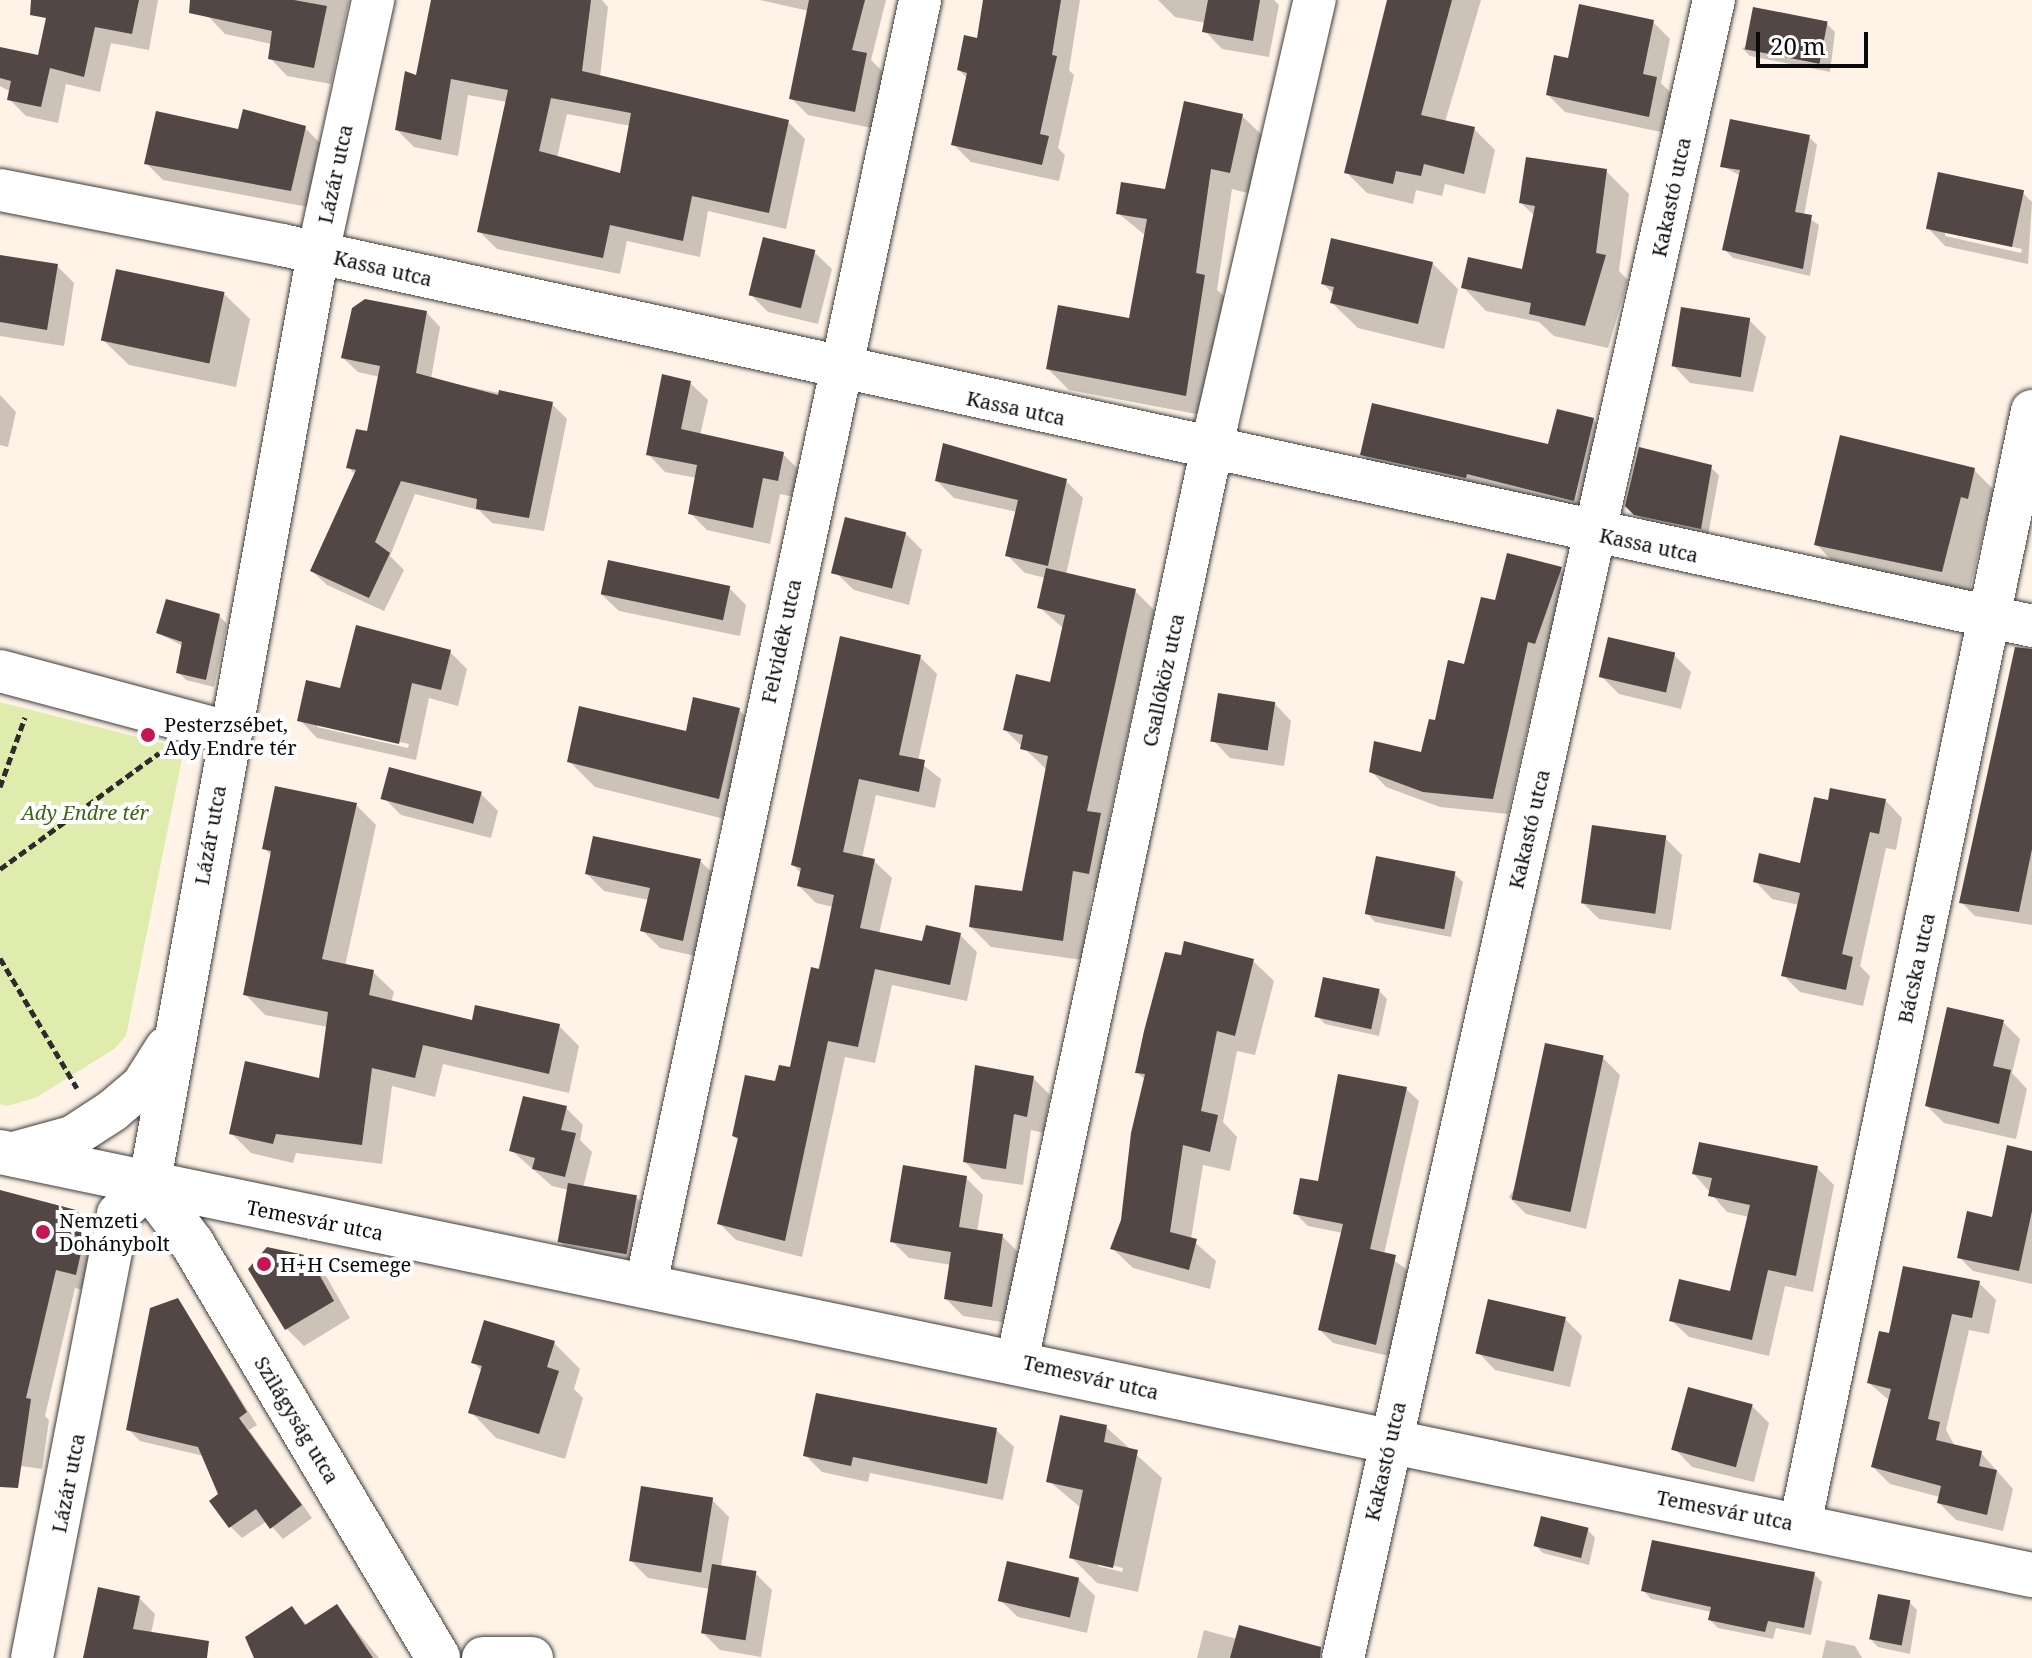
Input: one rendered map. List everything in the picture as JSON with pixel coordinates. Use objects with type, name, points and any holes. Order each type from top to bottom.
[{"type":"street","name":"Lázár utca","points":[[32,1658],[118,1214],[149,1186],[228,732],[318,253],[373,0]]},
{"type":"street","name":"Felvidék utca","points":[[646,1284],[838,369],[920,0]]},
{"type":"street","name":"Csallóköz utca","points":[[1017,1361],[1211,450],[1315,0]]},
{"type":"street","name":"Kakastó utca","points":[[1343,1658],[1388,1443],[1597,535],[1714,0]]},
{"type":"street","name":"Kassa utca","points":[[0,190],[318,253],[1597,535],[2032,626]]},
{"type":"street","name":"Bácska utca","points":[[1800,1525],[2032,411]]},
{"type":"street","points":[[0,671],[228,732]]},
{"type":"street","points":[[5,1153],[72,1137],[112,1111],[142,1086],[173,1037]]},
{"type":"street","points":[[5,1153],[149,1186]]},
{"type":"street","name":"Temesvár utca","points":[[149,1186],[646,1284],[1017,1361],[1388,1443],[2032,1575]]},
{"type":"street","name":"Szilágyság utca","points":[[149,1186],[211,1275],[438,1658]]},
{"type":"street","points":[[211,1275],[222,1243],[248,1207]]},
{"type":"street","points":[[483,1658],[532,1658]]},
{"type":"path","points":[[0,787],[29,704]]},
{"type":"path","points":[[0,869],[164,750]]},
{"type":"path","points":[[0,958],[83,1098]]},
{"type":"green space","name":"Ady Endre tér","points":[[0,702],[184,749],[126,1036],[114,1049],[37,1097],[8,1106],[0,1104]]},
{"type":"building","points":[[31,0],[139,0],[132,34],[95,27],[84,77],[50,68],[41,107],[7,100],[11,81],[0,78],[0,47],[38,55],[46,18],[30,15]]},
{"type":"building","points":[[190,0],[294,0],[327,6],[314,68],[268,59],[272,31],[189,13]]},
{"type":"building","points":[[431,0],[591,0],[582,71],[789,120],[769,213],[692,196],[683,241],[610,225],[603,258],[477,232],[508,90],[451,79],[441,140],[395,130],[405,71],[416,75]],"holes":[[[551,98],[631,113],[620,173],[539,151]]]},
{"type":"building","points":[[809,0],[865,0],[852,50],[867,53],[855,112],[789,99]]},
{"type":"building","points":[[983,0],[1061,0],[1052,55],[1057,56],[1040,134],[1049,136],[1042,165],[951,145],[967,73],[957,70],[964,35],[977,38]]},
{"type":"building","points":[[1208,0],[1260,0],[1253,41],[1202,32]]},
{"type":"building","points":[[1387,0],[1452,0],[1421,115],[1475,127],[1464,174],[1424,164],[1421,176],[1396,171],[1393,184],[1344,173]]},
{"type":"building","points":[[1579,4],[1654,20],[1643,74],[1657,77],[1649,117],[1546,95],[1554,55],[1568,58]]},
{"type":"building","points":[[1753,7],[1828,22],[1819,64],[1745,49]]},
{"type":"building","points":[[1184,101],[1243,114],[1230,173],[1211,169],[1196,273],[1205,275],[1186,396],[1046,369],[1058,305],[1129,318],[1147,219],[1116,214],[1121,182],[1165,189]]},
{"type":"building","points":[[243,109],[306,126],[291,191],[144,164],[156,111],[238,129]]},
{"type":"building","points":[[1730,119],[1810,135],[1795,212],[1812,215],[1803,269],[1722,250],[1740,170],[1720,167]]},
{"type":"building","points":[[1526,157],[1607,169],[1596,253],[1606,255],[1585,326],[1529,314],[1531,303],[1461,288],[1468,257],[1522,269],[1535,206],[1519,203]]},
{"type":"building","points":[[1938,172],[2024,190],[2012,247],[1926,229]]},
{"type":"building","points":[[763,237],[815,250],[801,308],[748,295]]},
{"type":"building","points":[[1331,238],[1433,262],[1418,324],[1330,303],[1334,287],[1321,284]]},
{"type":"building","points":[[0,255],[58,264],[47,330],[0,322]]},
{"type":"building","points":[[116,269],[225,292],[209,363],[101,340]]},
{"type":"building","points":[[365,299],[427,311],[416,373],[498,395],[499,390],[553,402],[529,518],[476,509],[477,499],[401,481],[375,542],[390,553],[369,598],[310,571],[356,470],[346,468],[356,429],[367,431],[380,366],[341,358],[352,308]]},
{"type":"building","points":[[1681,307],[1750,318],[1741,377],[1672,366]]},
{"type":"building","points":[[662,374],[691,381],[681,429],[784,452],[778,481],[763,478],[753,528],[688,514],[697,465],[646,455]]},
{"type":"building","points":[[1372,403],[1548,444],[1557,409],[1594,418],[1574,501],[1467,474],[1466,478],[1360,455]]},
{"type":"building","points":[[1840,435],[1975,468],[1968,499],[1961,497],[1942,572],[1814,545]]},
{"type":"building","points":[[943,443],[1067,479],[1048,566],[1005,556],[1018,500],[935,481]]},
{"type":"building","points":[[1639,447],[1712,465],[1701,529],[1634,515],[1625,506]]},
{"type":"building","points":[[845,517],[906,532],[892,589],[831,573]]},
{"type":"building","points":[[1507,553],[1562,567],[1535,644],[1528,642],[1493,799],[1423,792],[1369,772],[1374,741],[1421,752],[1429,719],[1435,720],[1448,660],[1464,664],[1481,597],[1495,600]]},
{"type":"building","points":[[608,560],[730,586],[723,620],[601,594]]},
{"type":"building","points":[[1046,568],[1136,589],[1087,811],[1101,813],[1089,874],[1073,871],[1063,941],[969,927],[975,885],[1022,891],[1048,756],[1020,749],[1023,735],[1003,730],[1016,674],[1050,682],[1065,615],[1037,608]]},
{"type":"building","points":[[166,599],[220,614],[206,680],[176,673],[182,642],[156,633]]},
{"type":"building","points":[[356,625],[451,650],[441,690],[412,683],[399,744],[297,721],[306,680],[340,688]]},
{"type":"building","points":[[840,636],[921,655],[899,755],[925,760],[919,792],[859,779],[843,852],[875,859],[860,928],[922,941],[926,925],[961,933],[950,985],[875,969],[858,1047],[828,1041],[785,1241],[717,1224],[738,1138],[732,1136],[745,1075],[775,1081],[779,1065],[790,1067],[811,967],[819,969],[834,895],[797,886],[801,868],[791,865]]},
{"type":"building","points":[[1608,637],[1675,653],[1666,692],[1599,677]]},
{"type":"building","points":[[2015,647],[2032,649],[2032,849],[2019,912],[1959,903]]},
{"type":"building","points":[[1218,693],[1275,702],[1268,750],[1210,741]]},
{"type":"building","points":[[693,697],[740,708],[719,799],[567,762],[579,706],[686,731]]},
{"type":"building","points":[[389,767],[482,792],[473,824],[380,799]]},
{"type":"building","points":[[275,786],[357,803],[322,959],[374,970],[369,995],[472,1020],[475,1005],[560,1024],[549,1074],[423,1045],[415,1078],[372,1068],[362,1145],[276,1134],[273,1144],[229,1134],[245,1061],[319,1078],[328,1012],[243,995],[271,851],[262,849]]},
{"type":"building","points":[[1830,788],[1886,799],[1879,834],[1870,832],[1842,954],[1853,957],[1846,990],[1781,976],[1800,893],[1753,882],[1759,853],[1800,863],[1814,797],[1828,800]]},
{"type":"building","points":[[1592,825],[1666,835],[1655,914],[1581,903]]},
{"type":"building","points":[[593,836],[701,859],[683,941],[640,931],[650,888],[585,874]]},
{"type":"building","points":[[1376,856],[1456,871],[1444,929],[1365,914]]},
{"type":"building","points":[[1184,941],[1254,959],[1235,1036],[1217,1031],[1201,1111],[1218,1115],[1210,1152],[1183,1145],[1170,1232],[1197,1239],[1189,1270],[1110,1249],[1121,1220],[1131,1133],[1145,1074],[1135,1073],[1144,1031],[1165,952],[1181,955]]},
{"type":"building","points":[[1323,977],[1380,989],[1371,1029],[1314,1017]]},
{"type":"building","points":[[1947,1007],[2004,1020],[1993,1066],[2011,1070],[1999,1124],[1925,1106]]},
{"type":"building","points":[[1545,1043],[1604,1055],[1570,1212],[1512,1200]]},
{"type":"building","points":[[975,1065],[1034,1076],[1027,1117],[1014,1114],[1006,1169],[963,1162]]},
{"type":"building","points":[[1338,1074],[1407,1087],[1370,1249],[1396,1255],[1376,1345],[1318,1330],[1343,1224],[1293,1214],[1300,1178],[1318,1181]]},
{"type":"building","points":[[523,1096],[567,1106],[561,1130],[576,1133],[565,1177],[532,1169],[535,1158],[509,1151]]},
{"type":"building","points":[[1699,1142],[1818,1166],[1796,1276],[1768,1270],[1752,1340],[1669,1321],[1679,1279],[1730,1291],[1750,1205],[1708,1196],[1712,1178],[1692,1174]]},
{"type":"building","points":[[2007,1145],[2032,1151],[2032,1211],[2019,1271],[1957,1258],[1967,1211],[1992,1217]]},
{"type":"building","points":[[903,1165],[967,1176],[959,1227],[1003,1234],[992,1307],[944,1299],[951,1252],[890,1242]]},
{"type":"building","points":[[568,1183],[637,1195],[627,1254],[558,1242]]},
{"type":"building","points":[[0,1190],[76,1210],[88,1222],[76,1275],[56,1270],[26,1398],[31,1399],[18,1488],[0,1487]]},
{"type":"building","points":[[267,1247],[309,1256],[334,1301],[285,1330],[248,1269]]},
{"type":"building","points":[[1903,1266],[1980,1281],[1972,1318],[1952,1314],[1928,1419],[1940,1422],[1936,1440],[1982,1451],[1979,1466],[1997,1470],[1987,1515],[1937,1503],[1941,1486],[1871,1467],[1891,1389],[1867,1383],[1879,1331],[1889,1333]]},
{"type":"building","points":[[178,1298],[247,1412],[239,1418],[302,1505],[270,1529],[256,1509],[229,1528],[209,1501],[218,1494],[198,1447],[126,1430],[150,1308]]},
{"type":"building","points":[[1488,1299],[1566,1317],[1553,1372],[1475,1354]]},
{"type":"building","points":[[484,1320],[555,1341],[547,1367],[559,1371],[539,1434],[468,1413],[482,1366],[471,1363]]},
{"type":"building","points":[[1688,1387],[1753,1404],[1736,1467],[1671,1450]]},
{"type":"building","points":[[816,1393],[997,1428],[987,1484],[853,1457],[851,1466],[803,1456]]},
{"type":"building","points":[[1060,1415],[1107,1425],[1104,1442],[1138,1450],[1113,1568],[1069,1558],[1083,1490],[1046,1482]]},
{"type":"building","points":[[641,1486],[713,1497],[701,1572],[629,1561]]},
{"type":"building","points":[[1541,1516],[1589,1528],[1581,1558],[1534,1546]]},
{"type":"building","points":[[1652,1540],[1815,1572],[1804,1628],[1768,1621],[1765,1632],[1708,1620],[1711,1607],[1641,1591]]},
{"type":"building","points":[[1007,1561],[1079,1578],[1070,1618],[998,1601]]},
{"type":"building","points":[[712,1564],[756,1571],[745,1640],[701,1633]]},
{"type":"building","points":[[98,1587],[140,1596],[133,1629],[209,1641],[207,1658],[83,1658]]},
{"type":"building","points":[[1878,1594],[1910,1600],[1902,1645],[1869,1639]]},
{"type":"building","points":[[337,1604],[373,1658],[254,1658],[245,1637],[292,1606],[305,1625]]},
{"type":"building","points":[[1239,1625],[1321,1647],[1320,1658],[1230,1658]]},
{"type":"place","name":"Pesterzsébet, Ady Endre tér","points":[[148,735]]},
{"type":"place","name":"Nemzeti Dohánybolt","points":[[43,1232]]},
{"type":"place","name":"H+H Csemege","points":[[264,1264]]}]
